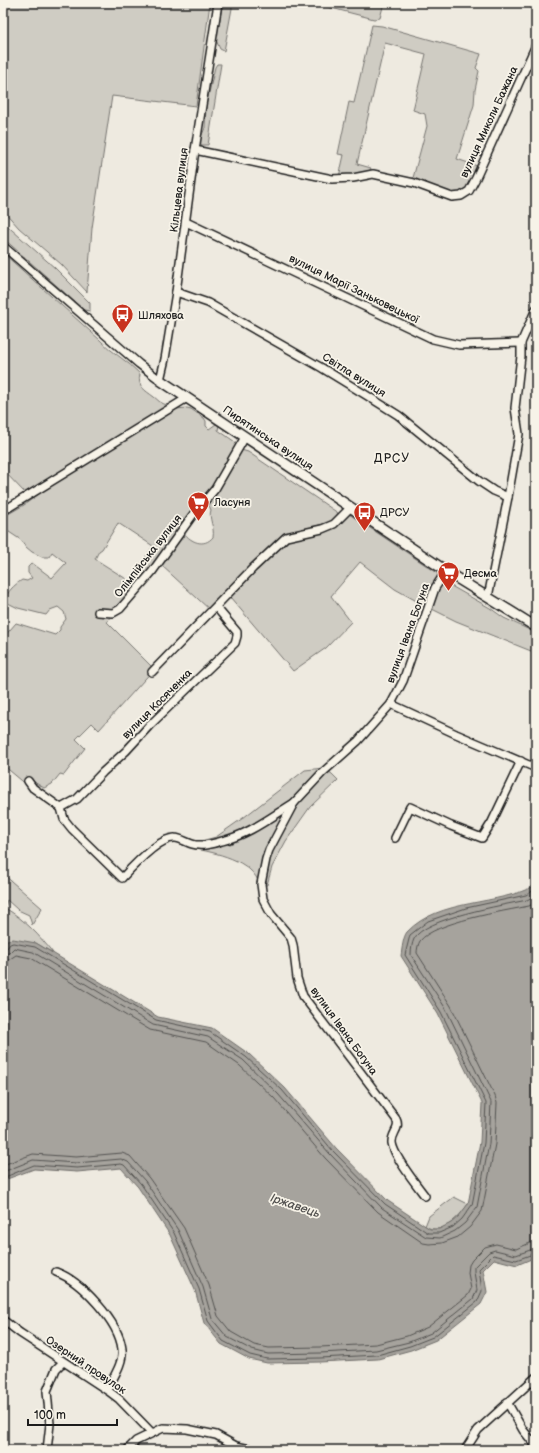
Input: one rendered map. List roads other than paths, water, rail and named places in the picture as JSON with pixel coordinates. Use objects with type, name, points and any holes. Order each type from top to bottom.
[{"type":"main road","name":"Пирятинська вулиця","points":[[160,380],[350,508],[446,571],[536,627]]},
{"type":"street","name":"Кільцева вулиця","points":[[160,380],[166,359],[195,150],[218,3]]},
{"type":"street","name":"вулиця Миколи Бажана","points":[[195,150],[332,179],[353,178],[373,174],[414,183],[452,197],[461,196],[469,191],[476,178],[536,45]]},
{"type":"street","name":"вулиця Марії Заньковецької","points":[[186,222],[433,339],[459,345],[520,343]]},
{"type":"street","name":"Пирятинська вулиця","points":[[3,246],[133,359],[160,380]]},
{"type":"street","name":"Світла вулиця","points":[[176,292],[208,303],[335,376],[398,415],[479,481],[494,491],[508,497]]},
{"type":"street","points":[[488,597],[508,497],[518,434],[515,408],[521,356],[520,343],[536,309]]},
{"type":"street","points":[[3,511],[188,398]]},
{"type":"street","name":"Олімпійська вулиця","points":[[98,612],[113,613],[120,609],[152,572],[192,516],[215,489],[245,438]]},
{"type":"street","points":[[152,672],[253,568],[286,537],[322,529],[334,524],[350,508]]},
{"type":"street","name":"вулиця Івана Богуна","points":[[28,781],[33,788],[61,808],[64,819],[72,829],[122,878],[138,861],[154,848],[170,838],[176,838],[200,846],[235,838],[294,803],[322,773],[358,741],[391,704],[403,681],[435,588],[446,571]]},
{"type":"street","name":"вулиця Косяченка","points":[[61,808],[77,799],[149,726],[235,643],[237,632],[216,607]]},
{"type":"street","points":[[391,704],[536,768]]},
{"type":"street","points":[[395,838],[410,807],[451,826],[482,838],[492,822],[521,761]]},
{"type":"street","name":"вулиця Івана Богуна","points":[[294,803],[269,850],[266,859],[261,884],[263,899],[271,914],[291,938],[297,978],[303,996],[396,1119],[398,1127],[392,1140],[392,1145],[425,1196]]},
{"type":"street","points":[[56,1272],[78,1284],[96,1302],[118,1333],[123,1351],[120,1364],[107,1390]]},
{"type":"street","name":"Озерний провулок","points":[[3,1320],[119,1399],[152,1433]]},
{"type":"street","points":[[47,1450],[50,1424],[47,1391],[56,1369],[64,1362]]},
{"type":"street","points":[[465,1450],[478,1430],[536,1377]]},
{"type":"street","points":[[507,1402],[523,1430],[536,1446]]},
{"type":"street","points":[[127,1450],[136,1441],[163,1428],[187,1429],[216,1435],[235,1448],[255,1450]]},
{"type":"water","name":"Іржавець","points":[[536,885],[536,1257],[517,1265],[494,1259],[483,1270],[487,1292],[481,1304],[436,1340],[411,1350],[378,1359],[267,1363],[249,1359],[221,1344],[204,1323],[195,1290],[170,1235],[138,1187],[121,1168],[77,1172],[34,1169],[7,1179],[3,1183],[3,948],[7,940],[13,939],[36,943],[158,1017],[212,1028],[249,1054],[285,1088],[336,1148],[388,1201],[430,1229],[439,1229],[451,1223],[459,1216],[468,1204],[480,1142],[482,1103],[438,1014],[401,956],[404,940],[407,932],[420,921],[435,913],[521,892]]},
{"type":"place","name":"Шляхова","points":[[122,334]]},
{"type":"place","name":"Ласуня","points":[[198,522]]},
{"type":"place","name":"ДРСУ","points":[[365,532]]},
{"type":"place","name":"Десма","points":[[449,592]]},
{"type":"district","name":"ДРСУ","points":[[392,458]]}]
